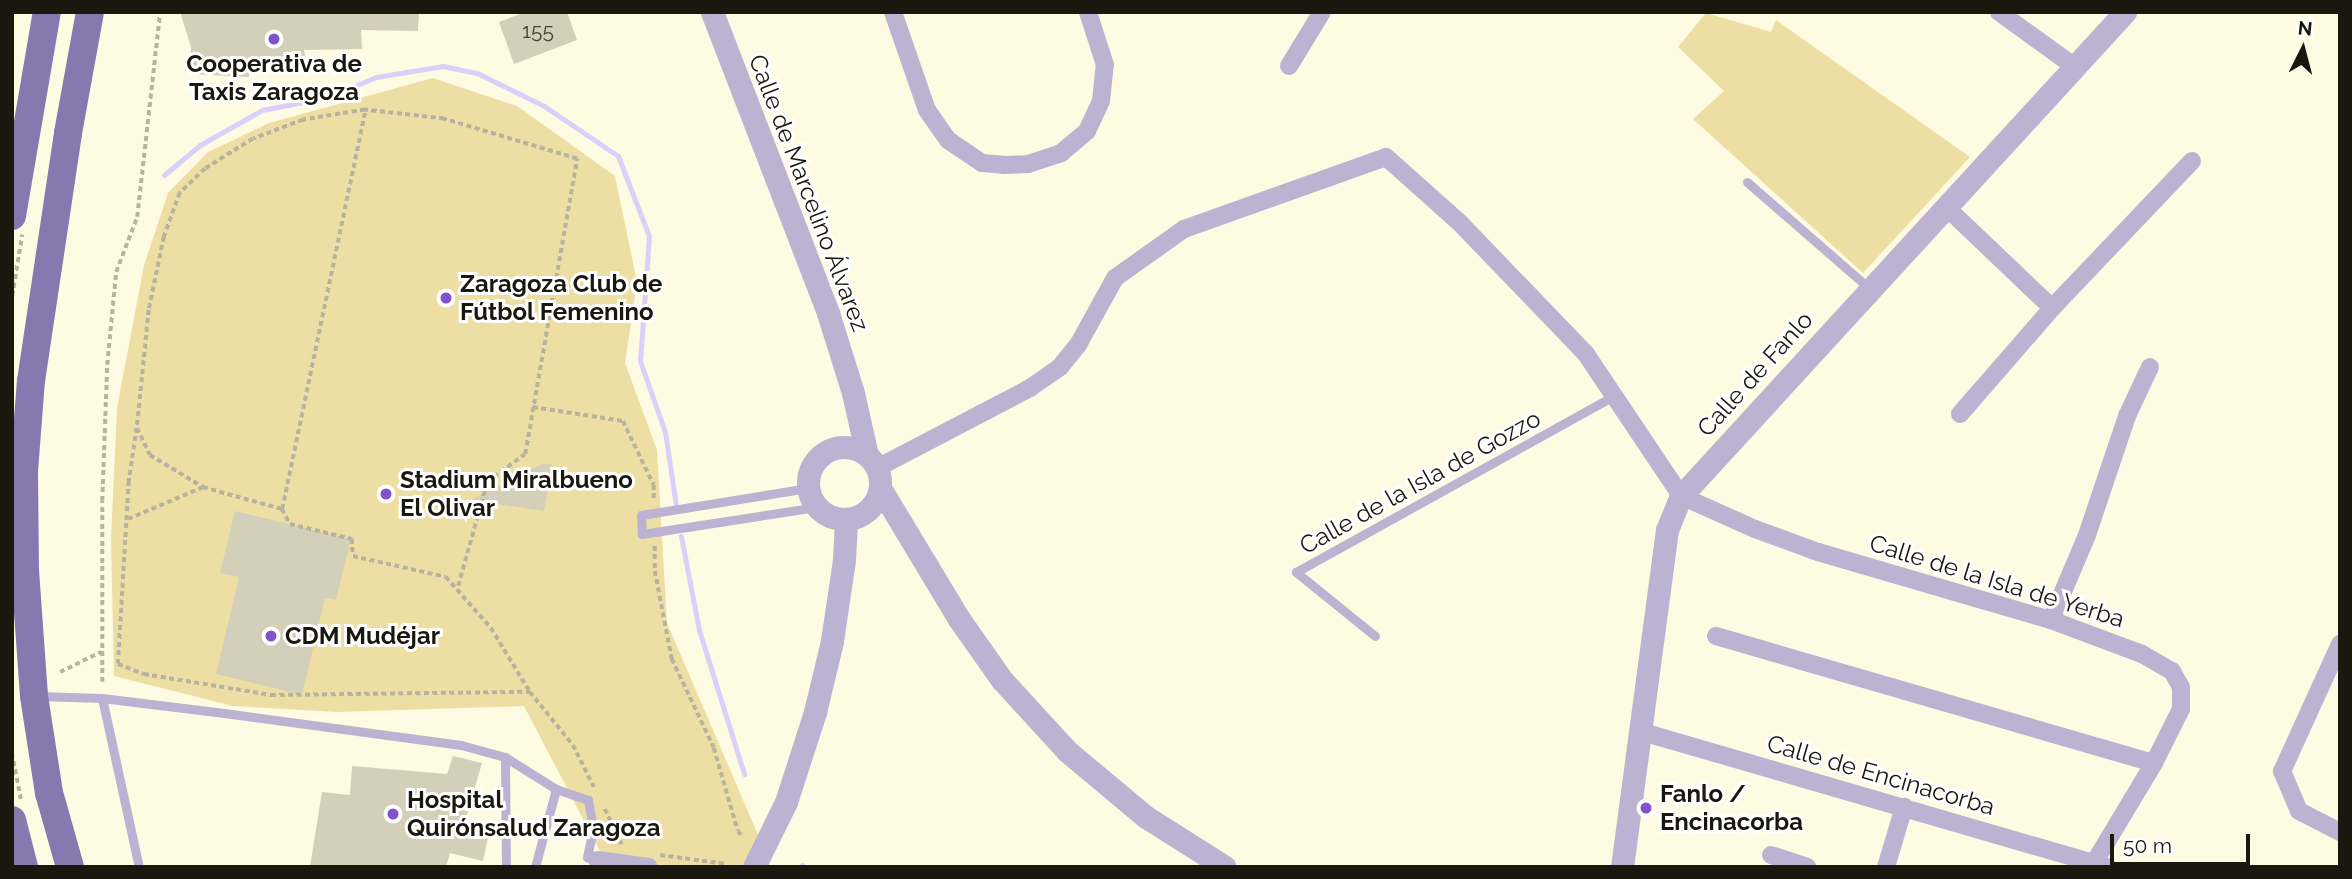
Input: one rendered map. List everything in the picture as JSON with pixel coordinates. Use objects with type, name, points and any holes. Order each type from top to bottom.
[{"type":"main road","points":[[12,216],[47,12]]},
{"type":"main road","points":[[70,867],[49,793],[34,696],[26,583],[24,496],[31,381],[68,132],[90,12]]},
{"type":"main road","points":[[12,820],[24,867]]},
{"type":"street","name":"Calle de Marcelino Álvarez","points":[[712,12],[828,313],[875,470],[899,518],[959,619],[1002,680],[1067,751],[1146,817],[1225,867]]},
{"type":"street","points":[[893,12],[927,110],[948,140],[982,163],[1003,165],[1028,164],[1061,153],[1087,131],[1101,102],[1105,65],[1088,12]]},
{"type":"street","points":[[1289,66],[1322,12]]},
{"type":"street","points":[[1999,12],[2075,67]]},
{"type":"street","name":"Calle de Fanlo","points":[[1622,867],[1667,530],[1681,496],[2125,12]]},
{"type":"street","points":[[875,470],[1030,388],[1060,367],[1078,345],[1115,278],[1184,229],[1386,158],[1459,222],[1586,354],[1681,496]]},
{"type":"street","points":[[1960,414],[2052,308],[2192,161]]},
{"type":"street","points":[[1945,206],[2052,308]]},
{"type":"street","points":[[2051,620],[2087,535],[2127,416],[2150,367]]},
{"type":"street","name":"Calle de Marcelino Álvarez","points":[[842,447],[853,393]]},
{"type":"street","points":[[875,470],[842,447],[833,449],[816,460],[808,478],[812,497],[824,514],[846,520],[870,509],[899,518]]},
{"type":"street","points":[[870,509],[875,470]]},
{"type":"street","name":"Calle de la Isla de Yerba","points":[[1681,496],[1755,529],[1818,551],[2051,620],[2142,654],[2166,666],[2176,677],[2182,695],[2181,709],[2101,865]]},
{"type":"street","points":[[754,867],[786,803],[815,712],[834,627],[844,560],[846,520]]},
{"type":"street","points":[[1716,636],[2154,763]]},
{"type":"street","points":[[2340,644],[2282,771],[2299,811],[2340,832]]},
{"type":"street","name":"Calle de Encinacorba","points":[[1639,731],[2101,865]]},
{"type":"street","points":[[1886,867],[1904,807]]},
{"type":"street","points":[[1770,855],[1807,867]]},
{"type":"street","points":[[597,860],[650,860]]},
{"type":"lane","points":[[1747,182],[1869,288]]},
{"type":"lane","name":"Calle de la Isla de Gozzo","points":[[1375,636],[1296,572],[1614,396]]},
{"type":"lane","points":[[812,497],[655,532],[642,534],[641,515],[812,497]]},
{"type":"lane","points":[[34,696],[102,698],[461,745],[505,757],[556,789],[588,800],[593,828],[587,857],[597,860]]},
{"type":"lane","points":[[102,698],[139,867]]},
{"type":"lane","points":[[505,757],[506,867]]},
{"type":"lane","points":[[535,867],[556,789]]},
{"type":"path","points":[[102,682],[107,365],[116,272],[137,217],[160,12]]},
{"type":"path","points":[[365,110],[282,509],[290,524],[352,539],[353,556],[446,577],[458,586],[491,628],[530,692],[573,745],[596,791]]},
{"type":"path","points":[[458,586],[486,482],[525,454],[577,159],[444,119],[365,110],[303,120],[253,139],[205,169],[180,193],[164,237],[149,310],[127,519],[118,664],[144,674],[271,695],[530,692]]},
{"type":"path","points":[[533,407],[623,421],[654,485],[654,514]]},
{"type":"path","points":[[137,428],[150,456],[203,486],[282,509]]},
{"type":"path","points":[[127,519],[203,486]]},
{"type":"path","points":[[655,532],[655,571],[672,659],[715,748],[737,831],[742,836]]},
{"type":"path","points":[[60,672],[102,652]]},
{"type":"path","points":[[601,803],[624,849]]},
{"type":"path","points":[[650,860],[726,864]]},
{"type":"shaded area","points":[[1706,13],[1771,32],[1776,20],[1970,157],[1863,273],[1693,119],[1724,91],[1678,47]]},
{"type":"shaded area","name":"Stadium Miralbueno El Olivar","points":[[433,78],[517,106],[615,176],[637,282],[625,363],[657,450],[667,623],[768,858],[763,867],[657,867],[604,859],[524,706],[337,712],[233,706],[114,676],[111,539],[117,408],[144,265],[168,193],[208,152],[269,123]]},
{"type":"building","name":"Cooperativa de Taxis Zaragoza","points":[[180,12],[419,12],[418,31],[361,30],[362,49],[304,50],[306,61],[249,61],[249,77],[190,74],[191,47]]},
{"type":"building","points":[[525,12],[567,12],[577,40],[514,64],[499,22]]},
{"type":"building","points":[[541,464],[552,464],[544,511],[471,500]]},
{"type":"building","points":[[235,511],[351,539],[336,600],[325,598],[302,695],[216,674],[239,577],[220,573]]},
{"type":"building","name":"Hospital Quirónsalud Zaragoza","points":[[453,756],[482,763],[462,832],[488,838],[483,861],[450,853],[446,867],[310,867],[322,792],[350,795],[352,766],[447,774]]},
{"type":"waterway","points":[[164,175],[200,145],[262,110],[329,97],[376,77],[443,66],[477,73],[544,106],[618,156],[649,236],[640,361],[665,432],[676,506]]},
{"type":"waterway","points":[[681,536],[699,630],[744,774]]},
{"type":"place","name":"Cooperativa de Taxis Zaragoza","points":[[274,39]]},
{"type":"place","name":"Zaragoza Club de Fútbol Femenino","points":[[446,298]]},
{"type":"place","name":"Stadium Miralbueno El Olivar","points":[[386,494]]},
{"type":"place","name":"CDM Mudéjar","points":[[271,636]]},
{"type":"place","name":"Fanlo / Encinacorba","points":[[1646,808]]},
{"type":"place","name":"Hospital Quirónsalud Zaragoza","points":[[393,814]]}]
